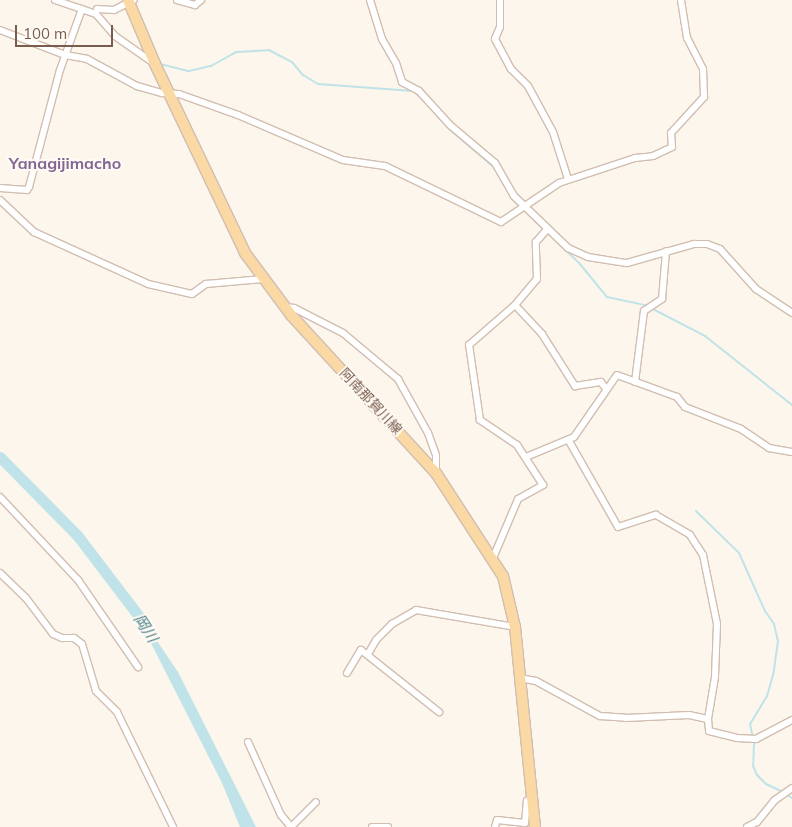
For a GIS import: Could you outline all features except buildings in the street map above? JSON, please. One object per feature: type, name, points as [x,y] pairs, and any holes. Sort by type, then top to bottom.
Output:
[{"type":"main road","name":"阿南那賀川線","points":[[130,1],[168,94],[237,239],[263,279],[285,307],[436,473],[493,558],[509,595],[515,627],[532,797],[537,827]]},
{"type":"street","points":[[54,0],[97,12],[114,10],[130,1]]},
{"type":"street","points":[[96,0],[97,12],[115,36],[155,64]]},
{"type":"street","points":[[178,0],[195,5],[201,0]]},
{"type":"street","points":[[370,0],[382,39],[402,82],[419,91],[450,124],[495,163],[522,207],[546,230],[577,253],[618,263],[694,244],[720,249],[756,289],[792,313]]},
{"type":"street","points":[[500,0],[500,27],[495,39],[511,69],[528,86],[553,132],[568,179]]},
{"type":"street","points":[[0,30],[65,55],[86,59],[137,86],[168,94],[179,94],[238,115],[343,160],[385,166],[498,222],[568,179],[668,150],[672,146],[671,133],[702,102],[703,69],[687,38],[681,0]]},
{"type":"street","points":[[0,188],[27,190],[29,187],[65,55],[82,9]]},
{"type":"street","points":[[0,200],[34,232],[148,284],[192,294],[206,284],[263,279]]},
{"type":"street","points":[[493,558],[518,499],[542,485],[526,457],[511,439],[480,420],[469,352],[471,342],[516,306],[537,279],[536,242],[546,230]]},
{"type":"street","points":[[635,382],[644,311],[662,299],[666,251]]},
{"type":"street","points":[[516,306],[542,334],[575,386],[594,381],[601,382],[606,389]]},
{"type":"street","points":[[285,307],[294,308],[343,333],[398,379],[428,433],[436,455],[436,473]]},
{"type":"street","points":[[526,457],[569,441],[617,375],[677,397],[685,407],[741,429],[769,448],[792,452]]},
{"type":"street","points":[[569,441],[618,527],[656,515],[690,536],[703,555],[717,624],[715,677],[708,719],[709,731],[751,740],[792,720]]},
{"type":"street","points":[[0,497],[78,580],[138,668]]},
{"type":"street","points":[[0,573],[26,598],[53,634],[62,638],[74,638],[82,644],[96,691],[117,712],[173,827]]},
{"type":"street","points":[[368,654],[376,640],[392,624],[416,610],[515,627]]},
{"type":"street","points":[[347,673],[362,650],[438,712]]},
{"type":"street","points":[[520,678],[536,681],[600,716],[626,718],[680,715],[708,719]]},
{"type":"street","points":[[248,742],[281,815],[291,827],[316,802]]},
{"type":"street","points":[[747,827],[757,822],[774,800],[792,788]]},
{"type":"street","points":[[495,827],[497,820],[525,823],[527,801],[532,797]]},
{"type":"street","points":[[372,827],[388,827]]},
{"type":"water","points":[[128,598],[178,672],[256,827],[240,827],[222,783]]},
{"type":"waterway","points":[[98,12],[111,27]]},
{"type":"waterway","points":[[160,64],[189,71],[211,66],[236,52],[269,50],[292,62],[303,75],[318,84],[413,91],[419,96]]},
{"type":"waterway","points":[[434,112],[444,123]]},
{"type":"waterway","points":[[449,129],[495,168]]},
{"type":"waterway","points":[[517,203],[544,230]]},
{"type":"waterway","points":[[548,233],[580,264],[607,297],[645,305],[705,336],[792,405]]},
{"type":"waterway","name":"岡川","points":[[0,457],[77,535],[141,619]]},
{"type":"waterway","points":[[696,511],[739,553],[765,611],[774,624],[778,641],[773,675],[767,696],[750,724],[754,743],[753,766],[757,775],[766,784],[783,792]]},
{"type":"waterway","points":[[787,795],[792,798]]},
{"type":"district","name":"Yanagijimacho","points":[[65,163]]}]
